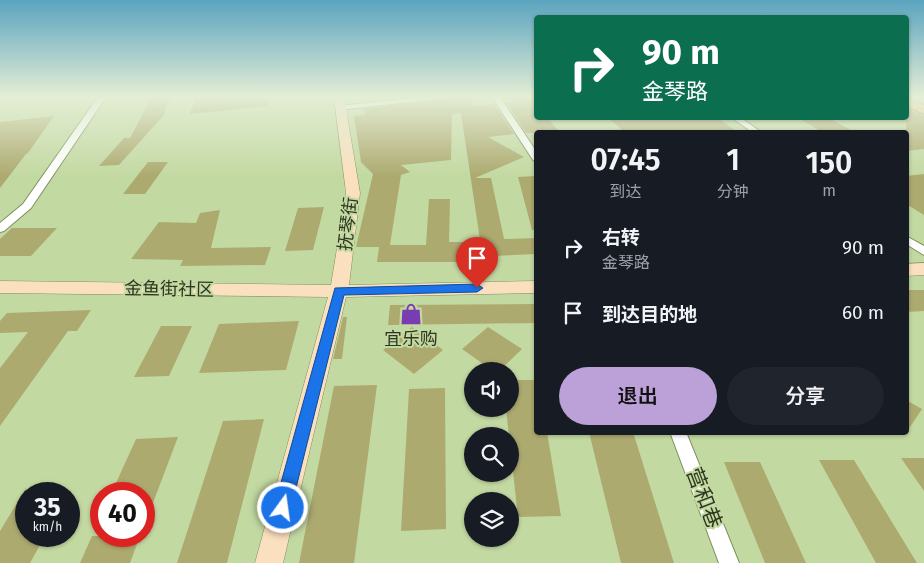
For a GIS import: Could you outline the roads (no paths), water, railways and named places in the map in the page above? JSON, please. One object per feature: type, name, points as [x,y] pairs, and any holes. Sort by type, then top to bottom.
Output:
[{"type":"street","points":[[0,229],[27,206],[84,123]]},
{"type":"street","name":"抚琴街","points":[[269,563],[339,291],[353,193],[343,123]]},
{"type":"street","points":[[513,123],[534,155]]},
{"type":"street","points":[[909,241],[924,251]]},
{"type":"street","points":[[909,270],[924,269]]},
{"type":"street","name":"金鱼街社区","points":[[0,287],[339,291],[534,287]]},
{"type":"street","name":"营和巷","points":[[679,435],[729,563]]},
{"type":"place","name":"宜乐购","points":[[411,314]]}]
